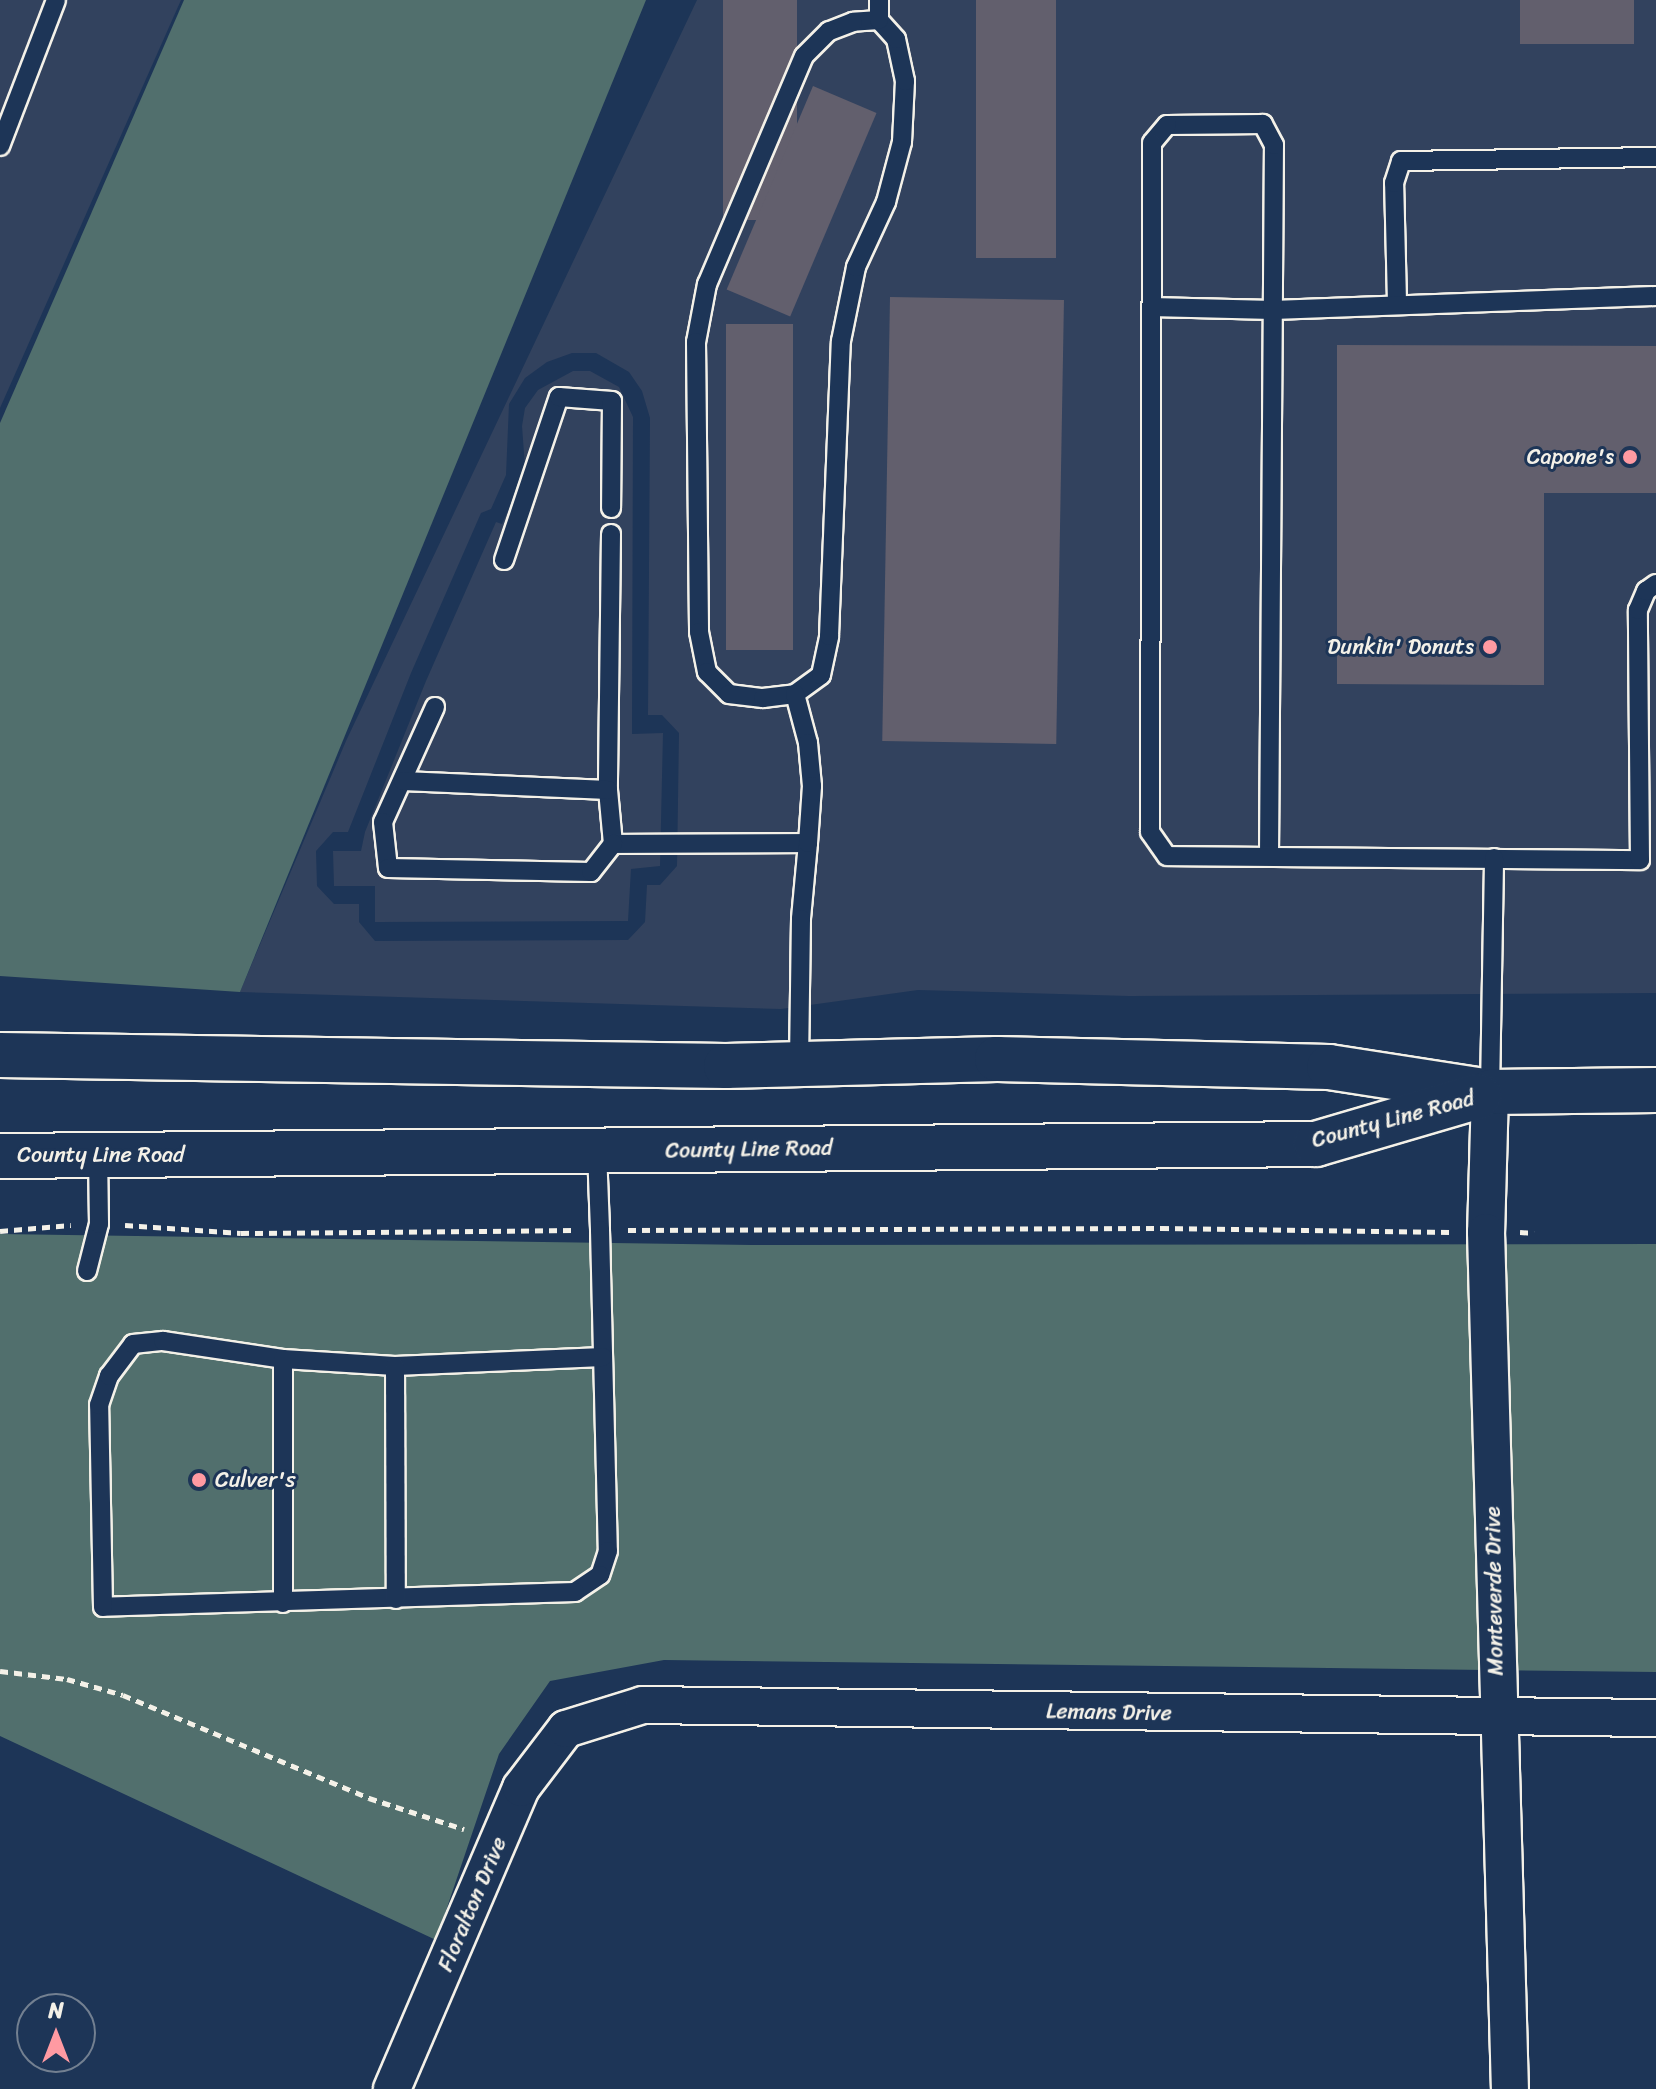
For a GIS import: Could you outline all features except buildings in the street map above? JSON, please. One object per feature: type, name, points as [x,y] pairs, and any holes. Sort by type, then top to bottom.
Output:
[{"type":"main road","name":"County Line Road","points":[[0,1055],[799,1064],[997,1059],[1329,1067],[1490,1092],[1656,1090]]},
{"type":"main road","name":"County Line Road","points":[[0,1156],[1316,1144],[1490,1092]]},
{"type":"street","name":"Monteverde Drive","points":[[1490,1092],[1486,1232],[1497,1718],[1510,2089]]},
{"type":"street","name":"Lemans Drive","points":[[566,1729],[643,1705],[1656,1718]]},
{"type":"street","name":"Floralton Drive","points":[[392,2089],[521,1788],[566,1729]]},
{"type":"lane","points":[[0,146],[56,0]]},
{"type":"lane","points":[[879,0],[879,20],[896,39],[905,81],[902,142],[886,202],[856,267],[841,341],[827,649],[821,675],[795,694],[763,698],[729,694],[707,672],[699,632],[696,342],[707,284],[804,56],[829,31],[853,22],[879,20]]},
{"type":"lane","points":[[1269,856],[1274,145],[1263,124],[1167,125],[1152,143],[1150,832],[1167,856],[1648,860],[1638,610],[1646,591],[1656,584]]},
{"type":"lane","points":[[1397,302],[1394,183],[1401,161],[1656,157]]},
{"type":"lane","points":[[1151,307],[1273,310],[1397,302],[1656,296]]},
{"type":"lane","points":[[504,560],[559,397],[612,401],[611,508]]},
{"type":"lane","points":[[435,707],[383,822],[388,868],[591,872],[613,844],[608,790],[611,534]]},
{"type":"lane","points":[[795,694],[808,743],[811,772],[801,919],[799,1064]]},
{"type":"lane","points":[[403,781],[608,790]]},
{"type":"lane","points":[[613,844],[808,843]]},
{"type":"lane","points":[[1490,1092],[1494,858]]},
{"type":"lane","points":[[597,1151],[600,1230],[608,1551],[600,1575],[575,1592],[103,1607],[99,1405],[109,1376],[133,1344],[163,1341],[283,1359],[395,1366],[603,1357]]},
{"type":"lane","points":[[87,1271],[99,1224],[98,1155]]},
{"type":"lane","points":[[283,1359],[283,1603]]},
{"type":"lane","points":[[395,1366],[396,1599]]},
{"type":"path","points":[[0,1231],[99,1224],[241,1233],[1161,1228],[1534,1233]]},
{"type":"path","points":[[0,1671],[67,1679],[123,1695],[369,1798],[499,1841]]},
{"type":"shaded area","points":[[0,0],[181,0],[0,408]]},
{"type":"shaded area","points":[[697,0],[1656,0],[1656,993],[1129,996],[918,990],[781,1009],[240,992],[346,741]],"holes":[[[572,353],[596,353],[629,372],[642,391],[650,418],[648,715],[662,715],[679,733],[677,866],[660,885],[647,885],[645,922],[628,940],[375,941],[359,922],[359,904],[334,904],[317,886],[316,851],[333,832],[348,832],[411,673],[481,513],[491,509],[506,475],[509,404],[525,378],[547,362]]]},
{"type":"shaded area","points":[[573,371],[590,371],[619,387],[633,417],[632,734],[663,733],[660,866],[631,869],[628,921],[375,922],[375,886],[334,886],[333,851],[361,851],[365,832],[426,681],[496,522],[502,524],[521,482],[525,467],[522,426],[525,408],[538,390]]},
{"type":"green space","points":[[184,0],[646,0],[240,992],[0,976],[0,423]]},
{"type":"green space","points":[[0,1234],[752,1245],[1656,1244],[1656,1672],[664,1660],[550,1681],[499,1754],[436,1940],[0,1736]]},
{"type":"place","name":"Capone's","points":[[1630,457]]},
{"type":"place","name":"Dunkin' Donuts","points":[[1490,647]]},
{"type":"place","name":"Culver's","points":[[199,1480]]}]
